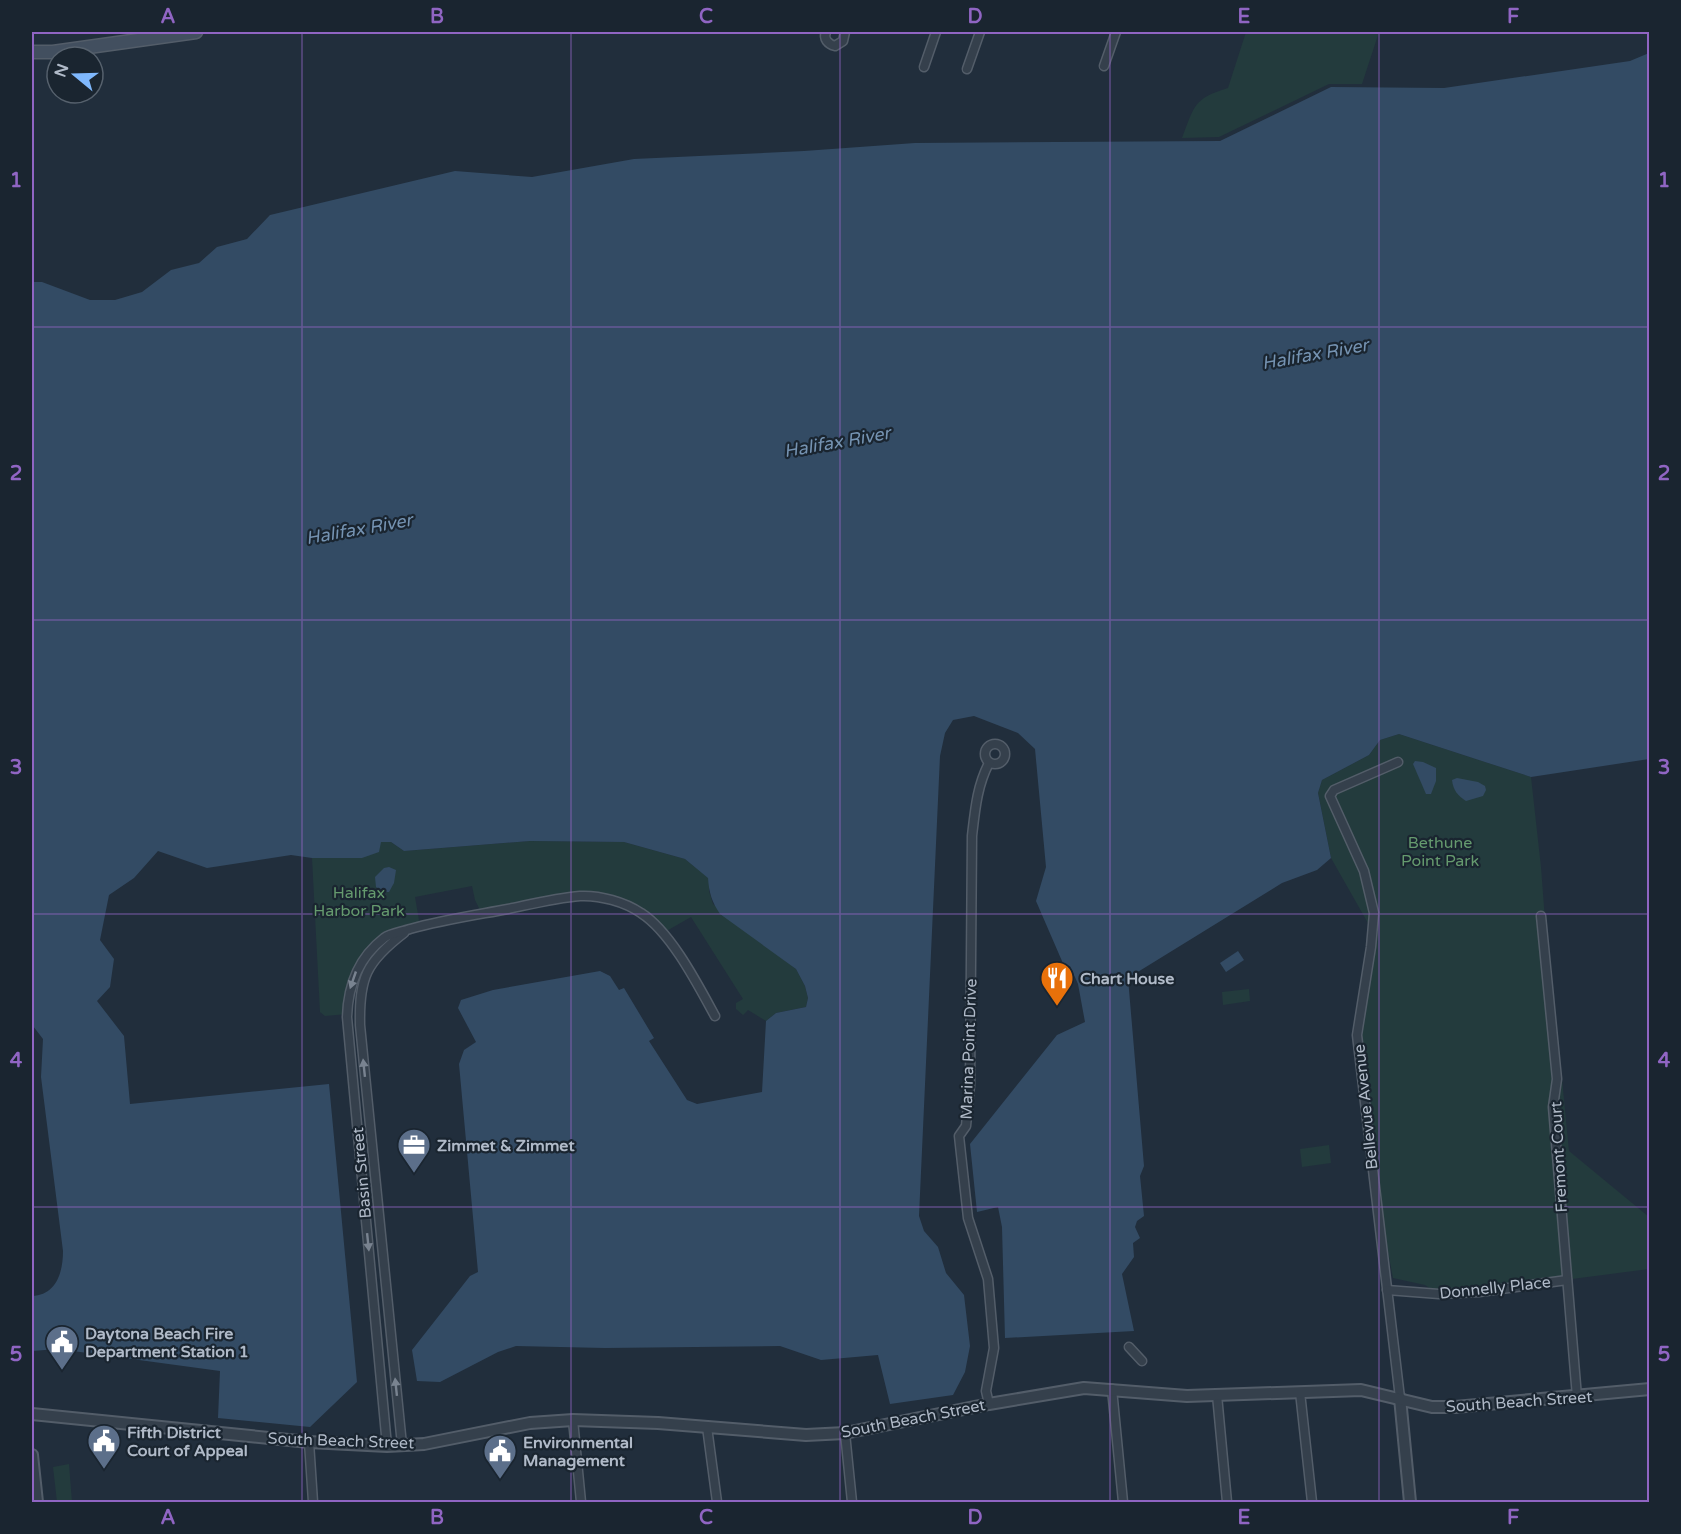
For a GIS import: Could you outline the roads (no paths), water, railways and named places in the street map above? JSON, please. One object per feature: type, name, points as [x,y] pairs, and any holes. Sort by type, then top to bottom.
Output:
[{"type":"main road","points":[[32,52],[53,52],[174,33],[195,32]]},
{"type":"street","points":[[825,32],[827,42],[835,45],[843,41],[844,32]]},
{"type":"street","points":[[924,67],[936,32]]},
{"type":"street","points":[[967,69],[980,32]]},
{"type":"street","points":[[1104,66],[1116,32]]},
{"type":"street","name":"Bellevue Avenue","points":[[1398,762],[1334,790],[1330,796],[1364,871],[1374,913],[1357,1035],[1400,1398],[1410,1503]]},
{"type":"street","name":"Marina Point Drive","points":[[989,763],[982,777],[972,836],[970,1085],[966,1126],[959,1136],[968,1218],[988,1279],[994,1348],[986,1391],[989,1404]]},
{"type":"street","name":"Basin Street","points":[[387,1446],[347,1017],[348,996],[357,968],[386,936],[428,924],[582,896],[602,898],[622,903],[641,912],[657,925],[696,981],[715,1016]]},
{"type":"street","name":"Fremont Court","points":[[1541,916],[1557,1079],[1553,1107],[1577,1397]]},
{"type":"street","name":"Basin Street","points":[[402,1445],[360,1016],[362,986],[367,972],[377,956],[409,930]]},
{"type":"street","points":[[347,1017],[360,1016]]},
{"type":"street","points":[[353,1089],[366,1087]]},
{"type":"street","points":[[360,1163],[373,1161]]},
{"type":"street","points":[[365,1210],[378,1209]]},
{"type":"street","name":"Donnelly Place","points":[[1387,1290],[1439,1294],[1479,1292],[1567,1280]]},
{"type":"street","points":[[375,1313],[388,1311]]},
{"type":"street","points":[[1129,1347],[1142,1361]]},
{"type":"street","name":"South Beach Street","points":[[32,1414],[309,1442],[387,1446],[424,1444],[530,1423],[573,1420],[706,1426],[806,1435],[845,1433],[989,1404],[1084,1388],[1187,1396],[1361,1390],[1432,1407],[1577,1397],[1650,1389]]},
{"type":"street","points":[[1112,1389],[1123,1503]]},
{"type":"street","points":[[1300,1392],[1312,1503]]},
{"type":"street","points":[[1217,1395],[1227,1503]]},
{"type":"street","points":[[573,1420],[581,1503]]},
{"type":"street","points":[[706,1426],[717,1503]]},
{"type":"street","points":[[845,1433],[852,1503]]},
{"type":"street","points":[[309,1442],[313,1503]]},
{"type":"street","points":[[32,1455],[37,1503]]},
{"type":"water","name":"Halifax River","points":[[1649,53],[1649,759],[1531,777],[1399,734],[1380,740],[1369,755],[1322,780],[1318,793],[1331,858],[1317,870],[1282,883],[1128,978],[1144,1166],[1140,1176],[1144,1216],[1137,1221],[1135,1227],[1140,1238],[1133,1243],[1134,1257],[1122,1274],[1134,1331],[1005,1338],[1002,1227],[998,1207],[977,1212],[970,1144],[1057,1035],[1085,1022],[1078,984],[1070,966],[1065,968],[1036,901],[1046,867],[1035,749],[1018,733],[974,716],[953,720],[945,733],[940,756],[919,1216],[924,1231],[938,1247],[946,1273],[964,1295],[970,1346],[965,1372],[953,1395],[890,1404],[878,1355],[821,1360],[780,1346],[605,1348],[516,1346],[498,1352],[440,1382],[417,1381],[412,1350],[470,1276],[478,1272],[459,1064],[464,1050],[476,1042],[458,1008],[461,1000],[493,990],[600,971],[610,976],[619,990],[624,988],[654,1038],[649,1041],[687,1100],[697,1104],[762,1092],[766,1021],[776,1013],[806,1007],[808,998],[805,986],[796,969],[720,914],[711,897],[708,878],[685,859],[624,842],[530,841],[404,851],[391,842],[381,842],[379,852],[362,858],[312,858],[291,855],[207,868],[158,851],[134,878],[109,895],[100,940],[114,959],[110,987],[97,1001],[124,1036],[130,1104],[329,1084],[357,1382],[310,1427],[218,1418],[220,1371],[58,1349],[32,1351],[32,1296],[47,1292],[57,1281],[62,1267],[63,1251],[41,1077],[43,1039],[33,1026],[32,1013],[32,282],[42,282],[90,300],[115,300],[142,292],[171,270],[199,263],[217,247],[247,239],[270,215],[455,171],[532,177],[634,159],[915,143],[1220,141],[1331,87],[1444,88],[1630,61]]},
{"type":"water","points":[[1415,761],[1436,768],[1436,781],[1431,794],[1426,794],[1413,764]]},
{"type":"water","points":[[1457,778],[1478,782],[1485,786],[1483,796],[1466,801],[1463,799],[1453,787],[1452,780]]},
{"type":"water","points":[[389,867],[396,870],[394,883],[389,892],[382,892],[376,887],[375,877],[384,868]]},
{"type":"water","points":[[1238,951],[1244,960],[1226,972],[1220,963]]},
{"type":"place","name":"Chart House","points":[[1057,1007]]},
{"type":"place","name":"Zimmet & Zimmet","points":[[414,1174]]},
{"type":"place","name":"Daytona Beach Fire Department Station 1","points":[[62,1371]]},
{"type":"place","name":"Fifth District Court of Appeal","points":[[104,1470]]},
{"type":"place","name":"Environmental Management","points":[[500,1480]]},
{"type":"park label","name":"Bethune Point Park","points":[[1440,851]]},
{"type":"park label","name":"Halifax Harbor Park","points":[[359,901]]}]
